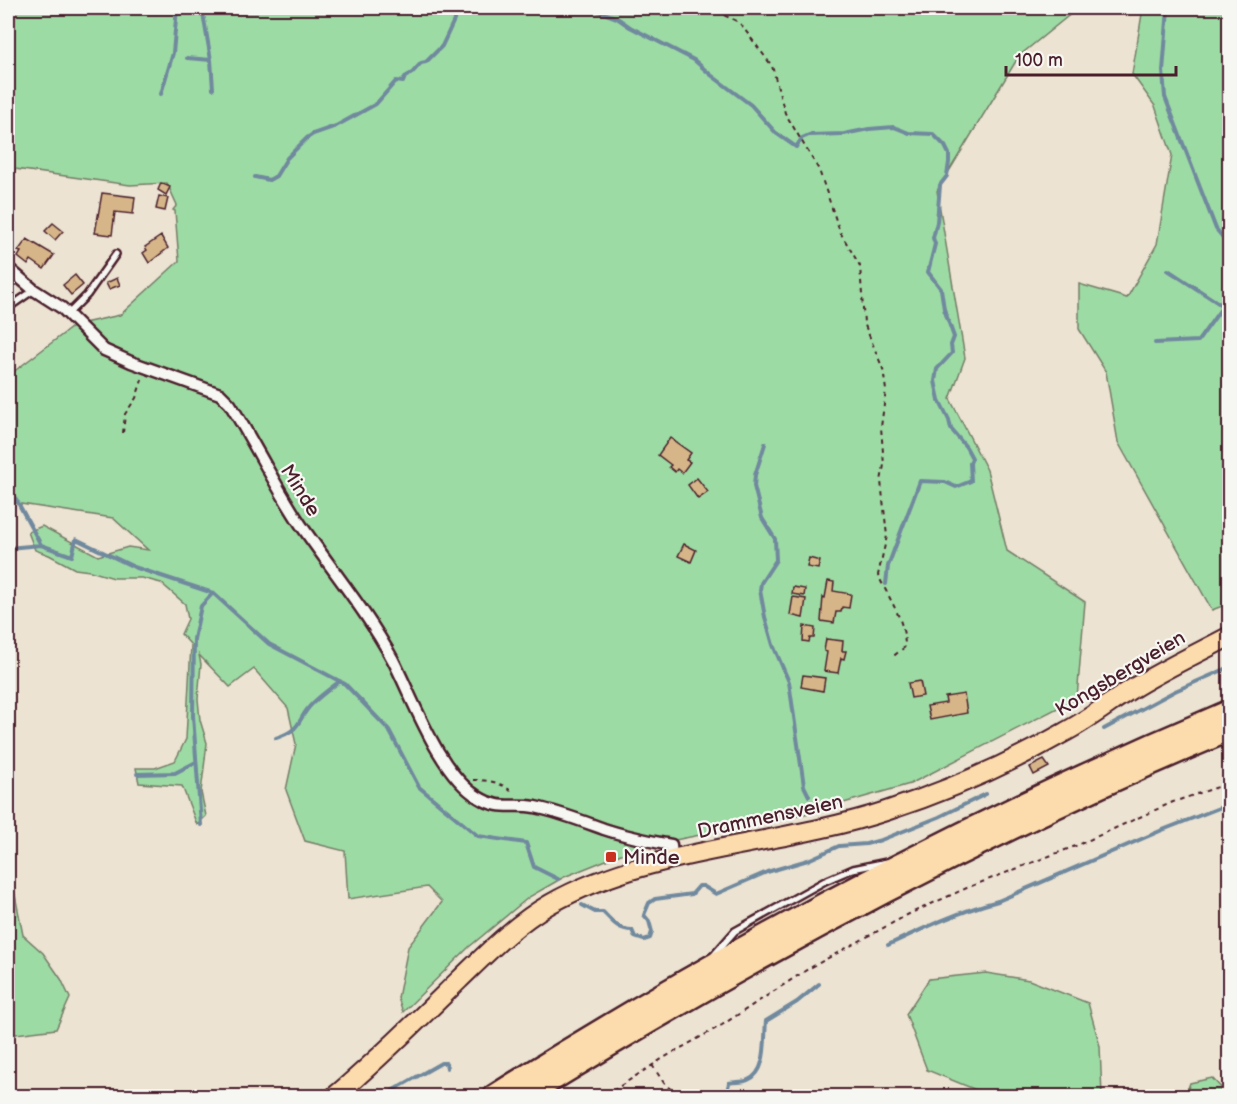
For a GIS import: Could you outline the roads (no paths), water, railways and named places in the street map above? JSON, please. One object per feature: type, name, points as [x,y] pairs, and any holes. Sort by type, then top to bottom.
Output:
[{"type":"highway","points":[[494,1096],[703,971],[909,860],[1082,776],[1230,711]]},
{"type":"highway","points":[[526,1096],[706,988],[861,904],[1027,821],[1230,730]]},
{"type":"main road","name":"Kongsbergveien","points":[[1033,750],[1075,727],[1151,678],[1230,636]]},
{"type":"main road","name":"Drammensveien","points":[[335,1096],[497,944],[531,916],[594,882],[671,852],[800,833],[886,811],[935,793],[1033,750]]},
{"type":"street","name":"Minde","points":[[8,268],[68,314],[104,350],[220,394],[230,404],[274,484],[329,566],[361,608],[393,661],[424,728],[447,765],[462,783],[477,796],[493,805],[533,806],[549,810],[671,852]]},
{"type":"lane","points":[[68,314],[87,295],[116,254]]},
{"type":"lane","points":[[8,308],[34,290]]},
{"type":"lane","points":[[703,971],[735,931],[825,881],[854,869],[879,863],[909,860]]},
{"type":"waterway","points":[[161,94],[173,53],[177,8]]},
{"type":"waterway","points":[[202,8],[211,60],[213,89]]},
{"type":"waterway","points":[[255,177],[269,180],[276,176],[287,158],[307,138],[336,126],[376,104],[396,81],[403,82],[405,77],[421,63],[426,62],[442,46],[456,16],[468,9],[477,8]]},
{"type":"waterway","points":[[590,8],[617,18],[694,60],[751,105],[776,133],[796,147],[802,138],[809,135],[844,134],[894,127],[909,133],[933,134],[945,146],[949,154],[949,162],[947,176],[940,185],[937,222],[933,238],[935,244],[928,272],[941,289],[944,309],[954,337],[951,345],[952,353],[937,369],[935,381],[939,400],[951,429],[972,458],[971,481],[956,487],[945,482],[920,481],[888,566],[886,584]]},
{"type":"waterway","points":[[1168,8],[1163,71],[1165,97],[1216,229],[1230,246]]},
{"type":"waterway","points":[[187,58],[211,60]]},
{"type":"waterway","points":[[1168,270],[1223,306],[1230,306]]},
{"type":"waterway","points":[[1155,343],[1198,341],[1223,306]]},
{"type":"waterway","points":[[765,444],[755,475],[754,486],[762,518],[775,539],[776,560],[761,583],[760,590],[773,645],[789,682],[804,786],[809,796]]},
{"type":"waterway","points":[[8,493],[16,499],[41,545],[72,556],[76,539],[134,567],[213,593],[269,644],[345,684],[389,730],[419,787],[478,836],[526,843],[534,867],[558,879]]},
{"type":"waterway","points":[[8,548],[41,545]]},
{"type":"waterway","points":[[201,825],[193,716],[194,639],[201,606],[213,593]]},
{"type":"waterway","points":[[1104,729],[1175,691],[1230,667]]},
{"type":"waterway","points":[[276,738],[296,727],[313,703],[340,681]]},
{"type":"waterway","points":[[137,774],[175,773],[196,762]]},
{"type":"waterway","points":[[582,905],[595,912],[603,912],[616,924],[632,930],[635,937],[644,940],[650,938],[652,932],[649,921],[644,915],[649,903],[655,899],[692,894],[699,886],[716,894],[767,872],[808,860],[839,846],[866,844],[881,840],[939,817],[986,794]]},
{"type":"waterway","points":[[888,945],[956,915],[998,901],[1160,831],[1224,806],[1230,807]]},
{"type":"waterway","points":[[726,1096],[729,1083],[748,1080],[759,1070],[764,1054],[766,1021],[797,1002],[819,984]]},
{"type":"waterway","points":[[383,1096],[441,1063],[446,1063],[447,1068]]},
{"type":"place","name":"Minde","points":[[611,857]]}]
